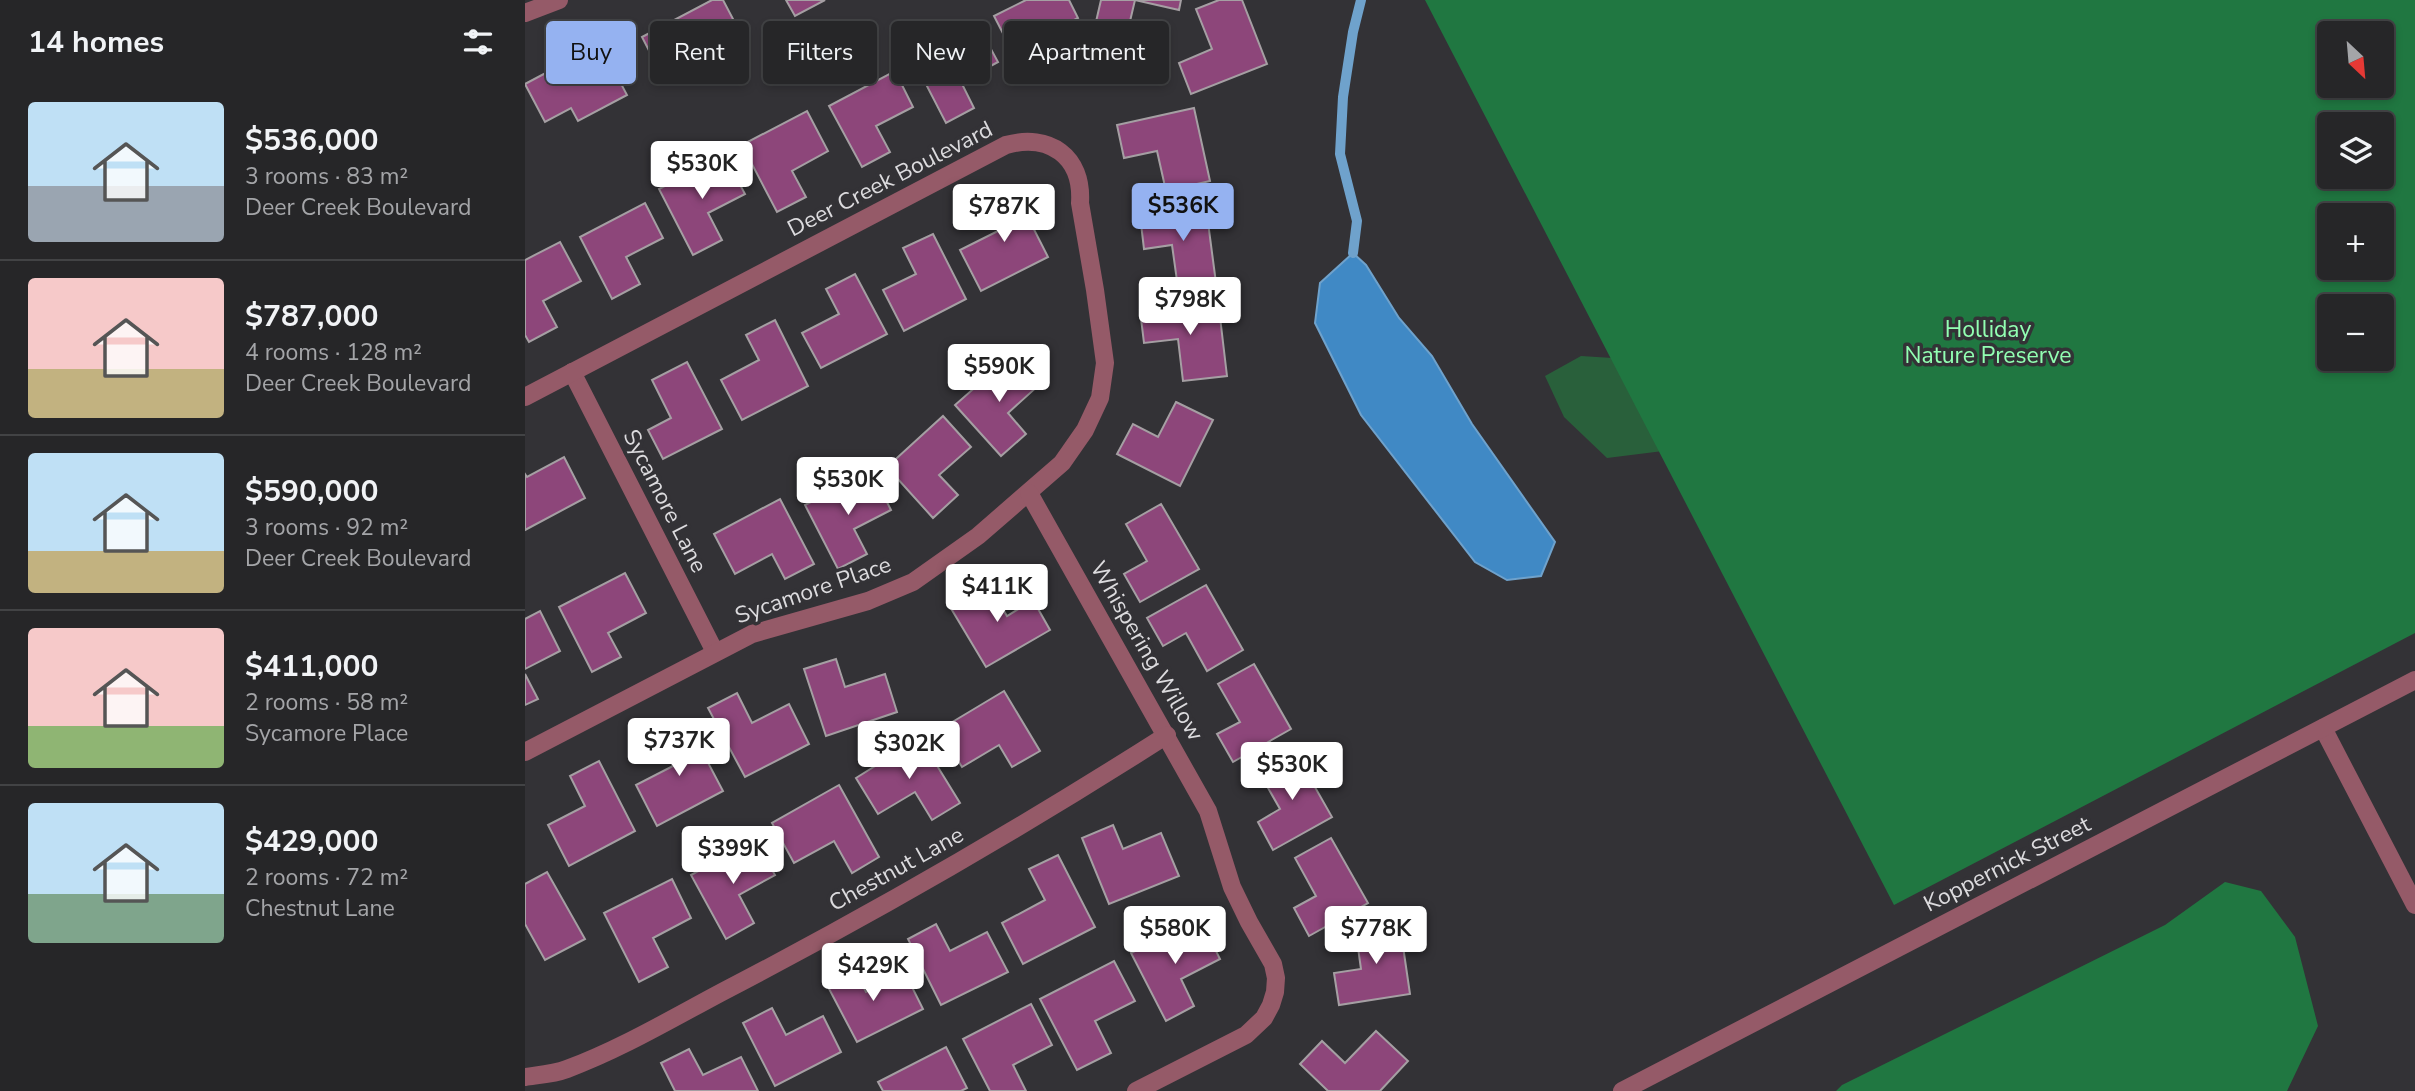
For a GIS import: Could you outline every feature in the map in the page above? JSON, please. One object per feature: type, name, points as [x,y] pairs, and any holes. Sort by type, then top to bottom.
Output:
[{"type":"street","points":[[525,13],[559,0]]},
{"type":"street","name":"Deer Creek Boulevard","points":[[525,397],[1006,145],[1023,140],[1040,142],[1063,154],[1078,177],[1105,363],[1100,398],[1085,430],[1062,463],[1029,493]]},
{"type":"street","name":"Sycamore Lane","points":[[572,372],[715,652]]},
{"type":"street","name":"Sycamore Place","points":[[525,752],[753,634],[869,601],[913,582],[978,536],[1029,493]]},
{"type":"street","name":"Whispering Willow","points":[[1029,493],[1208,811],[1232,887],[1273,964],[1276,978],[1275,992],[1264,1018],[1246,1035],[1136,1091]]},
{"type":"street","name":"Koppernick Street","points":[[1622,1091],[2415,680]]},
{"type":"street","points":[[2323,728],[2415,905]]},
{"type":"street","name":"Chestnut Lane","points":[[525,1077],[565,1070],[621,1045],[768,968],[956,865],[1167,735]]},
{"type":"green space","name":"Holliday Nature Preserve","points":[[1425,0],[2415,0],[2415,633],[1894,905]]},
{"type":"green space","points":[[1581,356],[1644,360],[1703,446],[1607,458],[1564,417],[1545,376]]},
{"type":"green space","points":[[2225,882],[2261,891],[2295,937],[2318,1026],[2287,1091],[1836,1091],[1842,1085],[2165,925]]},
{"type":"water","points":[[1353,253],[1366,265],[1399,318],[1432,356],[1472,424],[1555,542],[1541,576],[1507,580],[1475,562],[1361,415],[1315,323],[1320,283]]},
{"type":"building","points":[[712,0],[723,0],[734,21],[672,21]]},
{"type":"building","points":[[786,0],[825,0],[795,16]]},
{"type":"building","points":[[1026,0],[1069,0],[1078,18],[1072,21],[1004,21],[1004,35],[994,16]]},
{"type":"building","points":[[1101,0],[1135,0],[1130,21],[1096,21]]},
{"type":"building","points":[[1135,0],[1181,0],[1179,10]]},
{"type":"building","points":[[1219,0],[1242,0],[1267,64],[1191,94],[1179,63],[1212,49],[1196,9]]},
{"type":"building","points":[[650,33],[650,53],[642,37]]},
{"type":"building","points":[[990,47],[998,62],[990,66]]},
{"type":"building","points":[[546,73],[546,84],[621,84],[627,95],[578,121],[571,108],[545,122],[525,84]]},
{"type":"building","points":[[891,73],[891,84],[902,84],[913,107],[876,126],[890,152],[862,167],[829,106],[870,84],[877,84],[877,81]]},
{"type":"building","points":[[926,84],[962,84],[974,108],[946,123]]},
{"type":"building","points":[[1194,108],[1210,181],[1166,191],[1157,151],[1124,158],[1117,125]]},
{"type":"building","points":[[807,111],[828,151],[792,171],[806,197],[777,212],[742,145]]},
{"type":"building","points":[[724,155],[745,194],[708,213],[722,240],[693,255],[659,189]]},
{"type":"building","points":[[1014,190],[1048,257],[981,291],[960,250],[998,231],[985,205]]},
{"type":"building","points":[[645,203],[663,238],[626,257],[640,284],[612,299],[580,237]]},
{"type":"building","points":[[1206,207],[1216,283],[1178,288],[1172,245],[1144,249],[1140,215]]},
{"type":"building","points":[[933,234],[966,299],[904,331],[883,290],[916,274],[903,248]]},
{"type":"building","points":[[560,242],[581,281],[543,301],[557,327],[529,342],[525,335],[525,260]]},
{"type":"building","points":[[855,274],[887,334],[821,368],[802,333],[839,314],[826,289]]},
{"type":"building","points":[[1218,300],[1227,376],[1183,381],[1178,339],[1144,343],[1140,310]]},
{"type":"building","points":[[775,320],[808,386],[742,420],[721,380],[759,360],[746,335]]},
{"type":"building","points":[[1012,355],[1039,385],[1008,413],[1026,434],[1001,456],[955,405]]},
{"type":"building","points":[[687,362],[722,429],[663,459],[648,430],[671,418],[652,380]]},
{"type":"building","points":[[1176,402],[1213,420],[1180,486],[1117,454],[1133,424],[1158,437]]},
{"type":"building","points":[[943,416],[971,447],[939,475],[958,495],[933,518],[887,467]]},
{"type":"building","points":[[564,457],[585,498],[525,530],[525,474],[527,477]]},
{"type":"building","points":[[871,471],[891,510],[854,529],[867,554],[838,569],[805,505]]},
{"type":"building","points":[[780,499],[814,564],[785,579],[772,554],[735,574],[714,534]]},
{"type":"building","points":[[1161,504],[1199,569],[1140,602],[1124,574],[1147,561],[1126,524]]},
{"type":"building","points":[[625,573],[646,613],[608,633],[621,657],[592,672],[559,607]]},
{"type":"building","points":[[987,583],[1007,616],[1033,600],[1050,630],[986,667],[949,605]]},
{"type":"building","points":[[1206,585],[1243,650],[1207,671],[1186,633],[1163,646],[1147,618]]},
{"type":"building","points":[[540,611],[560,651],[525,669],[525,619]]},
{"type":"building","points":[[836,659],[845,687],[885,674],[897,712],[826,736],[804,669]]},
{"type":"building","points":[[1254,664],[1291,729],[1233,762],[1217,734],[1240,722],[1218,684]]},
{"type":"building","points":[[525,674],[538,699],[525,705]]},
{"type":"building","points":[[1004,691],[1040,751],[1012,767],[999,745],[962,767],[939,730]]},
{"type":"building","points":[[737,693],[752,723],[789,704],[809,744],[745,777],[708,708]]},
{"type":"building","points":[[686,721],[723,791],[657,826],[636,785],[673,766],[658,736]]},
{"type":"building","points":[[920,738],[960,803],[932,820],[915,792],[878,814],[856,778]]},
{"type":"building","points":[[1295,752],[1332,817],[1273,850],[1258,822],[1280,809],[1259,772]]},
{"type":"building","points":[[599,761],[635,831],[569,866],[548,825],[585,806],[570,776]]},
{"type":"building","points":[[839,785],[879,857],[852,873],[834,841],[794,863],[772,823]]},
{"type":"building","points":[[1113,825],[1123,849],[1161,833],[1179,876],[1109,904],[1082,838]]},
{"type":"building","points":[[1331,838],[1368,903],[1309,936],[1294,908],[1316,896],[1295,858]]},
{"type":"building","points":[[755,840],[775,875],[739,895],[754,923],[726,939],[691,875]]},
{"type":"building","points":[[1058,855],[1095,927],[1023,964],[1002,923],[1045,900],[1029,869]]},
{"type":"building","points":[[547,872],[585,939],[545,960],[525,924],[525,884]]},
{"type":"building","points":[[672,879],[691,918],[653,938],[668,967],[639,982],[604,913]]},
{"type":"building","points":[[1200,919],[1220,959],[1181,979],[1194,1006],[1166,1021],[1131,953]]},
{"type":"building","points":[[1399,919],[1410,994],[1339,1005],[1334,973],[1361,969],[1355,926]]},
{"type":"building","points":[[936,924],[950,951],[987,932],[1008,972],[941,1005],[908,939]]},
{"type":"building","points":[[1114,961],[1135,1001],[1095,1021],[1111,1053],[1077,1070],[1040,999]]},
{"type":"building","points":[[854,969],[866,992],[905,973],[923,1009],[857,1042],[826,983]]},
{"type":"building","points":[[1031,1004],[1052,1045],[1013,1065],[1026,1091],[990,1091],[963,1039]]},
{"type":"building","points":[[772,1008],[786,1035],[823,1016],[841,1052],[775,1086],[743,1023]]},
{"type":"building","points":[[1376,1031],[1408,1061],[1380,1091],[1328,1091],[1300,1064],[1322,1041],[1345,1063]]},
{"type":"building","points":[[946,1047],[967,1088],[961,1091],[883,1091],[878,1082]]},
{"type":"building","points":[[689,1049],[703,1075],[741,1057],[758,1091],[675,1091],[661,1063]]},
{"type":"waterway","points":[[1353,253],[1357,221],[1340,154],[1343,97],[1361,0]]}]
